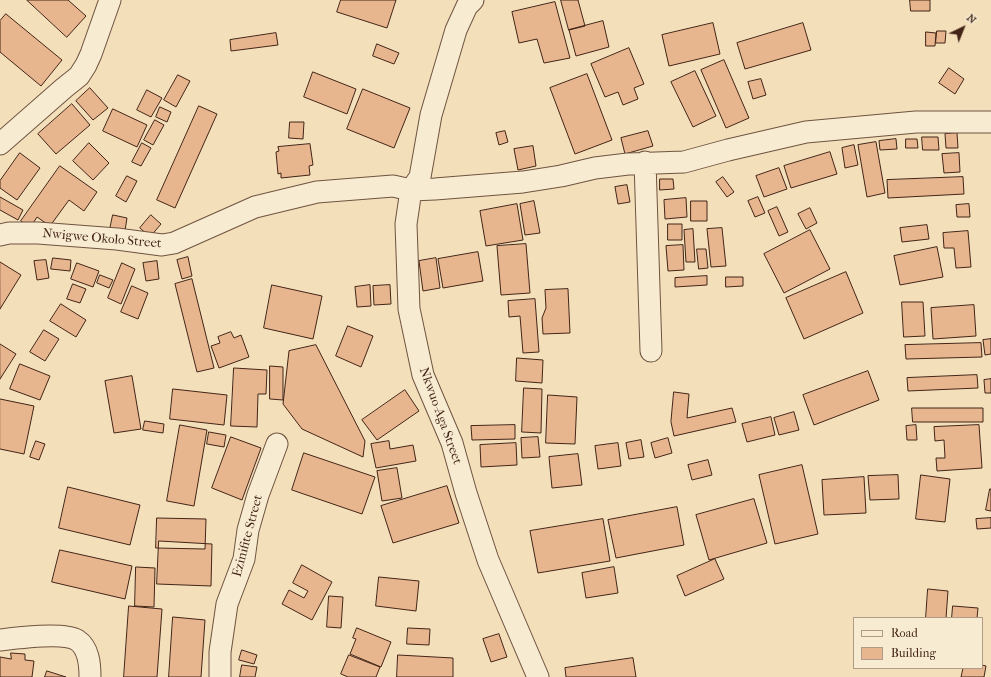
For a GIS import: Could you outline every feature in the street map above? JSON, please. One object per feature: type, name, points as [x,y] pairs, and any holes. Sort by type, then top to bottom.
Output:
[{"type":"street","points":[[0,144],[55,95],[79,76],[91,54],[110,0]]},
{"type":"street","points":[[411,190],[420,177],[422,170],[431,115],[456,30],[467,6],[473,0]]},
{"type":"street","name":"Nwigwe Okolo Street","points":[[0,235],[9,233],[54,234],[117,238],[162,245],[174,243],[255,207],[317,192],[392,186],[411,190],[523,182],[561,176],[595,168],[646,162],[684,162],[806,132],[916,122],[991,122]]},
{"type":"street","points":[[646,162],[651,351]]},
{"type":"street","name":"Nkwuo-Aga Street","points":[[411,190],[406,224],[409,309],[423,375],[452,443],[466,493],[488,560],[538,677]]},
{"type":"street","name":"Ezinifite Street","points":[[220,677],[220,652],[227,604],[244,559],[248,530],[258,495],[277,444]]},
{"type":"street","points":[[0,640],[47,636],[64,637],[77,640],[84,648],[89,658],[90,677]]},
{"type":"building","points":[[27,0],[68,0],[86,16],[67,37]]},
{"type":"building","points":[[341,0],[396,0],[387,28],[337,12]]},
{"type":"building","points":[[561,0],[578,0],[585,26],[569,30]]},
{"type":"building","points":[[910,0],[930,0],[930,11],[911,11]]},
{"type":"building","points":[[555,2],[570,58],[544,63],[537,39],[519,43],[512,12]]},
{"type":"building","points":[[6,14],[62,60],[41,86],[0,52],[0,21]]},
{"type":"building","points":[[603,21],[609,47],[576,56],[569,30]]},
{"type":"building","points":[[713,23],[720,54],[669,66],[662,35]]},
{"type":"building","points":[[803,23],[811,50],[745,69],[737,43]]},
{"type":"building","points":[[937,31],[946,31],[945,43],[936,43]]},
{"type":"building","points":[[926,32],[936,33],[935,46],[926,46]]},
{"type":"building","points":[[276,33],[278,45],[231,51],[230,40]]},
{"type":"building","points":[[377,44],[399,53],[394,64],[373,56]]},
{"type":"building","points":[[629,48],[644,84],[634,88],[638,99],[623,105],[618,92],[605,97],[591,64]]},
{"type":"building","points":[[724,60],[749,118],[726,128],[701,70]]},
{"type":"building","points":[[949,68],[964,79],[955,94],[939,83]]},
{"type":"building","points":[[695,71],[716,116],[693,127],[671,82]]},
{"type":"building","points":[[313,72],[356,89],[347,114],[304,97]]},
{"type":"building","points":[[587,74],[612,140],[575,154],[550,88]]},
{"type":"building","points":[[178,75],[190,81],[176,107],[164,100]]},
{"type":"building","points":[[761,79],[766,95],[753,99],[748,82]]},
{"type":"building","points":[[90,88],[108,108],[93,120],[76,101]]},
{"type":"building","points":[[363,89],[410,108],[394,148],[347,129]]},
{"type":"building","points":[[147,90],[162,98],[151,117],[137,110]]},
{"type":"building","points":[[72,104],[90,125],[56,154],[38,134]]},
{"type":"building","points":[[199,106],[217,114],[175,208],[157,200]]},
{"type":"building","points":[[160,107],[171,112],[167,122],[156,117]]},
{"type":"building","points":[[113,109],[147,125],[137,147],[103,131]]},
{"type":"building","points":[[155,120],[164,125],[153,145],[144,140]]},
{"type":"building","points":[[290,122],[304,122],[303,139],[289,138]]},
{"type":"building","points":[[505,131],[508,142],[499,145],[496,133]]},
{"type":"building","points":[[648,131],[653,146],[625,154],[621,138]]},
{"type":"building","points":[[957,133],[958,148],[946,148],[945,134]]},
{"type":"building","points":[[922,137],[938,137],[939,150],[923,150]]},
{"type":"building","points":[[896,139],[897,149],[880,150],[879,141]]},
{"type":"building","points":[[906,139],[917,139],[918,148],[906,148]]},
{"type":"building","points":[[876,142],[885,193],[867,197],[858,145]]},
{"type":"building","points":[[89,143],[109,163],[93,180],[73,161]]},
{"type":"building","points":[[142,143],[151,148],[141,166],[132,162]]},
{"type":"building","points":[[310,144],[313,165],[309,166],[310,175],[281,178],[281,173],[278,174],[276,152],[279,151],[278,147]]},
{"type":"building","points":[[854,145],[858,165],[845,168],[842,148]]},
{"type":"building","points":[[533,146],[536,166],[518,170],[514,149]]},
{"type":"building","points":[[830,152],[837,174],[791,188],[784,166]]},
{"type":"building","points":[[20,153],[40,168],[17,200],[0,188],[0,181]]},
{"type":"building","points":[[959,153],[960,172],[944,173],[942,154]]},
{"type":"building","points":[[60,166],[97,192],[84,211],[69,200],[50,226],[37,217],[30,228],[21,221]]},
{"type":"building","points":[[779,168],[787,189],[764,197],[756,176]]},
{"type":"building","points":[[127,176],[137,181],[126,202],[116,196]]},
{"type":"building","points":[[723,177],[734,192],[727,197],[716,182]]},
{"type":"building","points":[[963,177],[964,194],[888,198],[887,180]]},
{"type":"building","points":[[660,179],[673,179],[674,189],[660,190]]},
{"type":"building","points":[[627,185],[630,202],[618,204],[615,187]]},
{"type":"building","points":[[0,197],[23,210],[18,220],[0,210]]},
{"type":"building","points":[[758,197],[765,213],[755,217],[748,201]]},
{"type":"building","points":[[686,198],[687,217],[665,219],[664,200]]},
{"type":"building","points":[[534,201],[540,233],[525,235],[520,204]]},
{"type":"building","points":[[691,201],[707,201],[707,221],[691,221]]},
{"type":"building","points":[[517,204],[523,240],[486,246],[480,211]]},
{"type":"building","points":[[969,204],[970,217],[957,217],[956,205]]},
{"type":"building","points":[[777,207],[788,232],[779,236],[768,211]]},
{"type":"building","points":[[810,208],[817,223],[806,229],[798,214]]},
{"type":"building","points":[[113,215],[127,218],[124,237],[109,234]]},
{"type":"building","points":[[151,215],[161,224],[150,237],[140,228]]},
{"type":"building","points":[[668,224],[682,224],[682,240],[668,240]]},
{"type":"building","points":[[927,225],[929,239],[902,242],[900,228]]},
{"type":"building","points":[[722,228],[726,266],[711,267],[707,229]]},
{"type":"building","points":[[693,229],[695,262],[686,262],[684,230]]},
{"type":"building","points":[[810,230],[830,269],[784,293],[764,254]]},
{"type":"building","points":[[968,231],[971,267],[956,268],[954,248],[944,248],[943,233]]},
{"type":"building","points":[[526,244],[530,293],[501,295],[497,246]]},
{"type":"building","points":[[683,245],[684,270],[668,271],[666,246]]},
{"type":"building","points":[[937,247],[943,277],[900,285],[894,256]]},
{"type":"building","points":[[697,249],[706,249],[708,268],[699,269]]},
{"type":"building","points":[[478,252],[483,281],[443,288],[438,259]]},
{"type":"building","points":[[188,257],[192,276],[182,279],[177,260]]},
{"type":"building","points":[[53,258],[71,260],[70,271],[51,269]]},
{"type":"building","points":[[436,258],[440,288],[423,291],[419,261]]},
{"type":"building","points":[[46,260],[49,278],[37,280],[34,261]]},
{"type":"building","points":[[157,261],[159,279],[146,281],[143,263]]},
{"type":"building","points":[[0,262],[21,275],[0,309]]},
{"type":"building","points":[[77,263],[99,271],[93,287],[71,279]]},
{"type":"building","points":[[122,263],[135,269],[121,304],[108,298]]},
{"type":"building","points":[[846,272],[863,313],[804,339],[786,298]]},
{"type":"building","points":[[100,275],[113,280],[109,288],[97,283]]},
{"type":"building","points":[[707,276],[707,285],[675,287],[675,278]]},
{"type":"building","points":[[726,277],[743,277],[743,286],[726,287]]},
{"type":"building","points":[[192,279],[214,368],[197,372],[175,284]]},
{"type":"building","points":[[73,284],[86,289],[80,303],[67,299]]},
{"type":"building","points":[[272,285],[322,296],[313,339],[264,328]]},
{"type":"building","points":[[370,285],[371,306],[357,307],[355,287]]},
{"type":"building","points":[[390,285],[391,304],[374,305],[373,286]]},
{"type":"building","points":[[132,286],[148,293],[138,319],[121,312]]},
{"type":"building","points":[[568,289],[570,333],[543,334],[542,318],[546,308],[545,290]]},
{"type":"building","points":[[535,299],[539,352],[523,353],[520,316],[509,317],[508,301]]},
{"type":"building","points":[[902,302],[923,302],[925,336],[904,337]]},
{"type":"building","points":[[61,304],[86,320],[76,337],[50,321]]},
{"type":"building","points":[[974,305],[976,336],[933,339],[931,308]]},
{"type":"building","points":[[348,326],[373,336],[361,367],[336,356]]},
{"type":"building","points":[[44,330],[59,339],[45,361],[30,352]]},
{"type":"building","points":[[231,332],[234,338],[241,335],[249,357],[219,368],[211,346],[220,343],[218,337]]},
{"type":"building","points":[[991,339],[991,354],[985,355],[983,340]]},
{"type":"building","points":[[981,343],[982,357],[906,359],[905,345]]},
{"type":"building","points":[[0,344],[16,354],[0,379]]},
{"type":"building","points":[[316,345],[365,441],[363,457],[302,429],[283,404],[289,351]]},
{"type":"building","points":[[517,358],[543,360],[542,383],[516,381]]},
{"type":"building","points":[[20,364],[50,376],[40,400],[10,389]]},
{"type":"building","points":[[270,366],[283,367],[283,400],[270,399]]},
{"type":"building","points":[[234,368],[267,370],[266,394],[258,394],[257,427],[231,426]]},
{"type":"building","points":[[868,371],[879,400],[814,425],[803,395]]},
{"type":"building","points":[[977,375],[978,388],[908,391],[907,378]]},
{"type":"building","points":[[132,376],[141,429],[114,433],[105,381]]},
{"type":"building","points":[[991,379],[991,393],[985,393],[984,380]]},
{"type":"building","points":[[524,388],[542,389],[541,433],[522,432]]},
{"type":"building","points":[[173,389],[227,395],[224,425],[170,419]]},
{"type":"building","points":[[405,390],[419,411],[377,440],[362,420]]},
{"type":"building","points":[[674,392],[689,394],[687,418],[732,408],[736,422],[674,436],[671,422]]},
{"type":"building","points":[[548,395],[577,397],[575,444],[546,443]]},
{"type":"building","points":[[0,399],[34,406],[24,454],[0,449]]},
{"type":"building","points":[[912,408],[983,408],[983,422],[913,422]]},
{"type":"building","points":[[794,412],[799,430],[779,435],[774,418]]},
{"type":"building","points":[[771,417],[775,435],[747,442],[742,424]]},
{"type":"building","points":[[145,421],[164,424],[163,433],[143,430]]},
{"type":"building","points":[[180,425],[207,430],[194,506],[167,501]]},
{"type":"building","points":[[515,425],[515,439],[472,440],[471,426]]},
{"type":"building","points":[[916,425],[917,440],[907,440],[906,426]]},
{"type":"building","points":[[979,425],[982,468],[937,471],[936,458],[945,458],[944,440],[935,441],[934,427]]},
{"type":"building","points":[[209,432],[226,435],[224,447],[207,444]]},
{"type":"building","points":[[231,437],[261,448],[242,500],[212,488]]},
{"type":"building","points":[[538,437],[540,457],[522,458],[521,438]]},
{"type":"building","points":[[668,438],[672,453],[655,458],[651,443]]},
{"type":"building","points":[[641,440],[644,457],[629,459],[626,443]]},
{"type":"building","points":[[36,441],[45,444],[39,460],[30,457]]},
{"type":"building","points":[[389,441],[390,449],[413,445],[416,461],[376,468],[371,444]]},
{"type":"building","points":[[516,443],[517,465],[481,467],[480,445]]},
{"type":"building","points":[[618,443],[621,466],[598,469],[595,446]]},
{"type":"building","points":[[304,453],[375,477],[362,514],[292,490]]},
{"type":"building","points":[[578,454],[582,485],[552,488],[549,457]]},
{"type":"building","points":[[708,460],[712,475],[692,480],[688,465]]},
{"type":"building","points":[[802,465],[818,534],[775,544],[759,475]]},
{"type":"building","points":[[397,468],[402,498],[382,501],[377,471]]},
{"type":"building","points":[[898,475],[899,499],[870,500],[868,476]]},
{"type":"building","points":[[921,475],[950,479],[945,522],[916,519]]},
{"type":"building","points":[[864,477],[866,513],[824,515],[822,480]]},
{"type":"building","points":[[447,486],[459,523],[393,543],[381,506]]},
{"type":"building","points":[[68,487],[140,505],[130,545],[59,528]]},
{"type":"building","points":[[991,489],[991,511],[986,510]]},
{"type":"building","points":[[754,499],[767,543],[709,560],[696,515]]},
{"type":"building","points":[[677,507],[684,545],[616,558],[608,520]]},
{"type":"building","points":[[157,518],[206,519],[205,549],[156,548]]},
{"type":"building","points":[[991,518],[991,528],[977,529],[976,519]]},
{"type":"building","points":[[603,519],[610,561],[538,573],[530,531]]},
{"type":"building","points":[[159,541],[212,544],[211,586],[157,584]]},
{"type":"building","points":[[60,550],[132,566],[125,599],[52,582]]},
{"type":"building","points":[[715,559],[724,579],[685,596],[677,576]]},
{"type":"building","points":[[302,565],[332,582],[312,620],[282,604],[289,590],[304,598],[308,591],[293,583]]},
{"type":"building","points":[[136,567],[155,568],[154,607],[135,606]]},
{"type":"building","points":[[614,567],[618,593],[586,598],[582,573]]},
{"type":"building","points":[[379,577],[419,581],[416,611],[376,606]]},
{"type":"building","points":[[928,589],[948,591],[946,617],[926,617]]},
{"type":"building","points":[[329,596],[343,597],[341,628],[327,627]]},
{"type":"building","points":[[129,606],[162,609],[157,677],[124,677]]},
{"type":"building","points":[[953,606],[978,608],[977,617],[952,617]]},
{"type":"building","points":[[173,617],[205,620],[201,677],[169,677]]},
{"type":"building","points":[[357,628],[391,642],[381,667],[350,654],[356,639],[353,638]]},
{"type":"building","points":[[408,628],[430,629],[429,645],[407,644]]},
{"type":"building","points":[[499,634],[507,657],[491,662],[483,639]]},
{"type":"building","points":[[242,650],[257,655],[254,664],[239,660]]},
{"type":"building","points":[[11,653],[25,654],[25,660],[34,661],[32,677],[0,677],[0,657],[11,659]]},
{"type":"building","points":[[349,655],[380,667],[376,677],[348,677],[341,674]]},
{"type":"building","points":[[398,655],[453,658],[453,677],[397,677]]},
{"type":"building","points":[[633,658],[636,677],[566,677],[565,668]]},
{"type":"building","points":[[242,665],[257,667],[255,677],[240,677]]},
{"type":"building","points":[[983,665],[986,666],[984,677],[961,677],[963,669],[983,669]]},
{"type":"building","points":[[47,671],[66,677],[45,677]]}]
